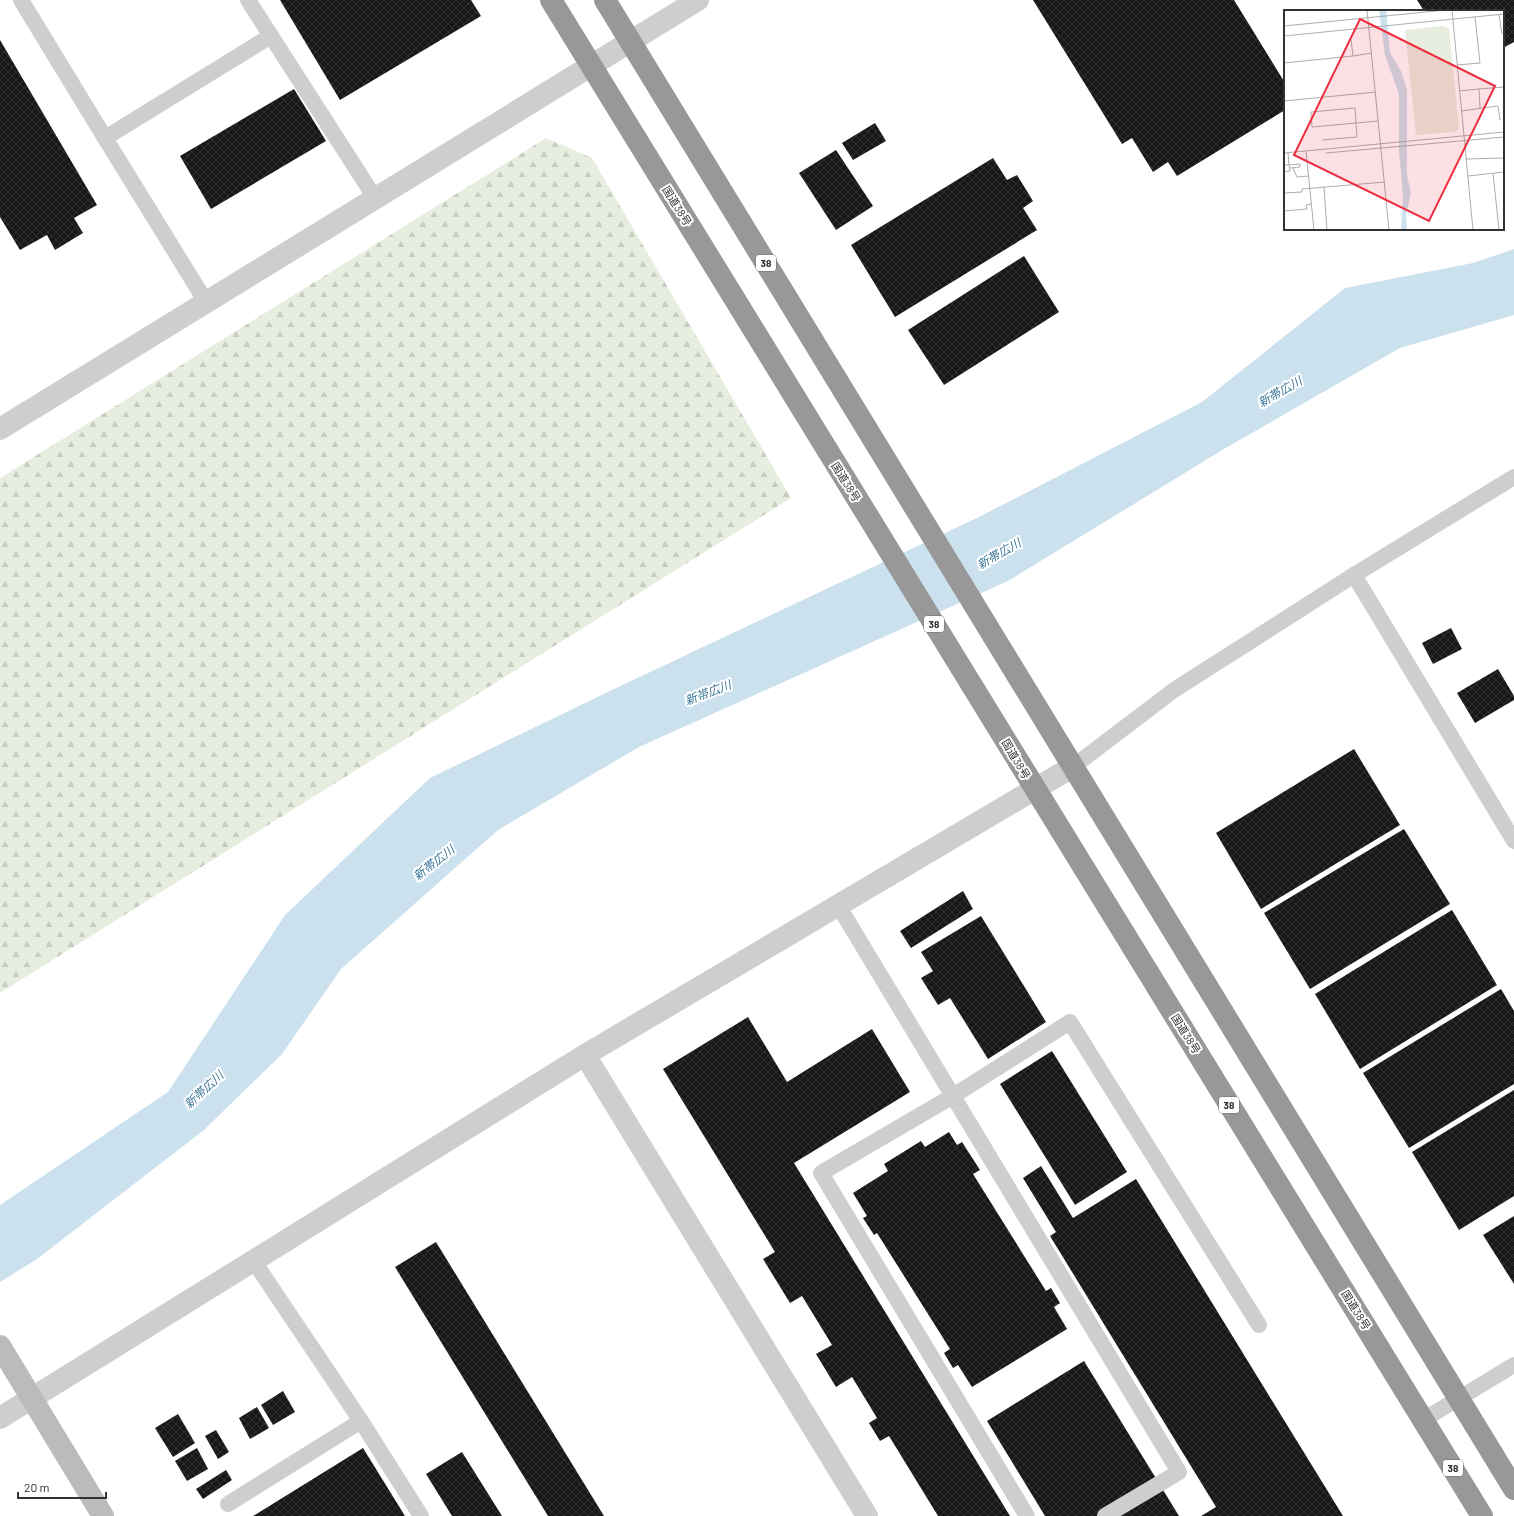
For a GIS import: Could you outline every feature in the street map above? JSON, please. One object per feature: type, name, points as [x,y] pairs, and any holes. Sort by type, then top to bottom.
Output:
[{"type":"highway","name":"国道38号","points":[[551,0],[1482,1516]]},
{"type":"highway","name":"38","points":[[605,0],[900,486],[1074,766],[1458,1400],[1514,1488]]},
{"type":"street","points":[[0,429],[698,0]]},
{"type":"street","points":[[0,1418],[585,1055],[1074,766]]},
{"type":"street","points":[[585,1055],[867,1516]]},
{"type":"street","points":[[3,1350],[103,1516]]},
{"type":"lane","points":[[21,0],[206,302]]},
{"type":"lane","points":[[248,0],[375,198]]},
{"type":"lane","points":[[105,138],[271,36]]},
{"type":"lane","points":[[1074,766],[1174,690],[1354,575],[1514,477]]},
{"type":"lane","points":[[1354,575],[1514,841]]},
{"type":"lane","points":[[838,905],[1178,1472],[1105,1516]]},
{"type":"lane","points":[[1027,1516],[821,1173],[953,1096],[1070,1022],[1259,1326]]},
{"type":"lane","points":[[253,1260],[361,1420],[421,1516]]},
{"type":"lane","points":[[1423,1420],[1514,1365]]},
{"type":"lane","points":[[228,1504],[361,1420]]},
{"type":"green space","points":[[546,138],[592,158],[791,498],[0,993],[0,478]]},
{"type":"water","name":"新帯広川","points":[[1514,249],[1514,315],[1400,348],[1224,449],[1008,581],[639,747],[498,830],[341,969],[282,1054],[204,1130],[37,1259],[0,1282],[0,1205],[168,1092],[285,915],[430,778],[612,690],[979,517],[1202,402],[1345,288],[1473,263]]},
{"type":"building","points":[[280,0],[471,0],[481,16],[340,100]]},
{"type":"building","points":[[1033,0],[1234,0],[1284,81],[1284,111],[1177,176],[1168,162],[1153,172],[1132,138],[1122,144]]},
{"type":"building","points":[[1417,0],[1514,0],[1514,42],[1504,47],[1504,10],[1423,10]]},
{"type":"building","points":[[0,40],[97,205],[74,218],[83,233],[55,250],[47,235],[20,250],[0,217]]},
{"type":"building","points":[[294,89],[326,141],[211,209],[180,156]]},
{"type":"building","points":[[875,123],[886,141],[853,160],[842,143]]},
{"type":"building","points":[[836,150],[873,206],[836,230],[799,173]]},
{"type":"building","points":[[993,158],[1007,180],[1017,175],[1033,201],[1023,208],[1037,230],[895,317],[851,245]]},
{"type":"building","points":[[1024,256],[1059,312],[944,385],[908,330]]},
{"type":"building","points":[[1451,628],[1462,649],[1433,664],[1422,643]]},
{"type":"building","points":[[1498,669],[1514,696],[1514,700],[1475,723],[1457,693]]},
{"type":"building","points":[[1354,749],[1400,825],[1261,909],[1216,833]]},
{"type":"building","points":[[1404,829],[1450,904],[1310,989],[1264,913]]},
{"type":"building","points":[[963,891],[973,909],[911,948],[900,931]]},
{"type":"building","points":[[1452,910],[1497,985],[1360,1069],[1315,994]]},
{"type":"building","points":[[981,916],[1046,1022],[988,1059],[950,998],[938,1005],[921,978],[933,971],[921,952]]},
{"type":"building","points":[[1501,989],[1514,1011],[1514,1084],[1409,1148],[1363,1073]]},
{"type":"building","points":[[748,1017],[787,1082],[872,1029],[910,1092],[794,1163],[1010,1516],[938,1516],[889,1436],[880,1441],[869,1423],[877,1418],[852,1377],[836,1387],[816,1354],[832,1345],[802,1296],[790,1303],[763,1259],[775,1252],[663,1069]]},
{"type":"building","points":[[1052,1051],[1127,1172],[1075,1205],[1000,1084]]},
{"type":"building","points":[[1514,1090],[1514,1196],[1459,1230],[1412,1152]]},
{"type":"building","points":[[949,1132],[957,1145],[962,1142],[980,1170],[973,1174],[1046,1291],[1051,1288],[1060,1303],[1054,1307],[1067,1329],[972,1387],[958,1365],[953,1368],[944,1353],[950,1349],[877,1233],[874,1235],[863,1218],[867,1216],[853,1193],[888,1171],[884,1164],[921,1141],[925,1147]]},
{"type":"building","points":[[1041,1166],[1073,1218],[1136,1179],[1343,1516],[1201,1516],[1216,1507],[1050,1236],[1056,1232],[1023,1178]]},
{"type":"building","points":[[1514,1216],[1514,1284],[1483,1235]]},
{"type":"building","points":[[436,1242],[604,1516],[548,1516],[395,1267]]},
{"type":"building","points":[[1084,1361],[1179,1516],[1045,1516],[987,1421]]},
{"type":"building","points":[[283,1391],[295,1412],[273,1425],[261,1405]]},
{"type":"building","points":[[257,1407],[269,1428],[250,1439],[239,1418]]},
{"type":"building","points":[[178,1414],[195,1443],[173,1457],[155,1428]]},
{"type":"building","points":[[216,1430],[229,1452],[218,1459],[205,1436]]},
{"type":"building","points":[[197,1448],[208,1469],[187,1481],[175,1461]]},
{"type":"building","points":[[363,1448],[405,1516],[253,1516]]},
{"type":"building","points":[[462,1452],[502,1516],[452,1516],[426,1474]]},
{"type":"building","points":[[226,1470],[232,1480],[203,1499],[196,1489]]}]
